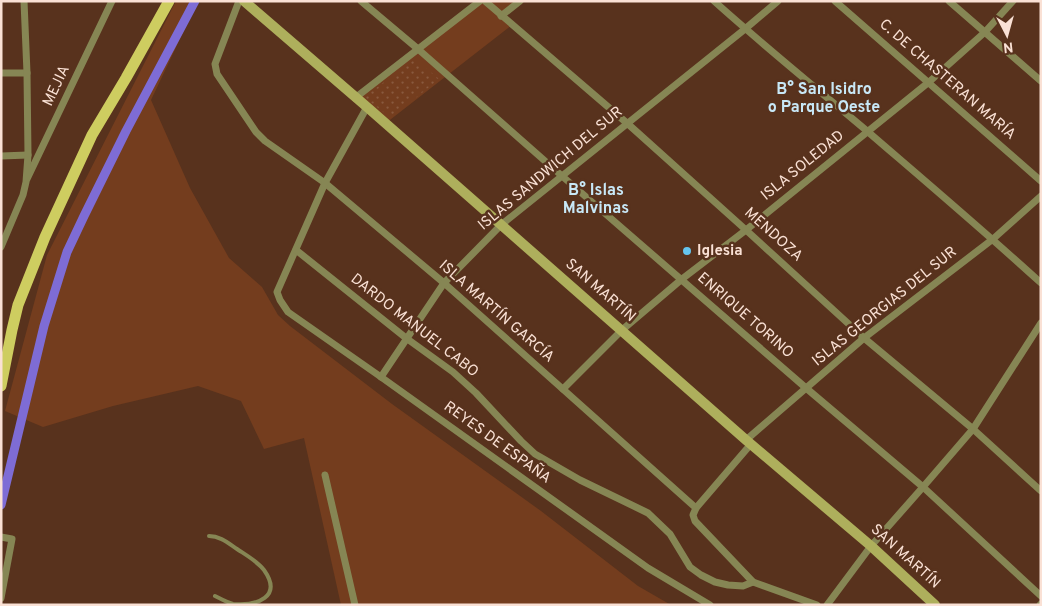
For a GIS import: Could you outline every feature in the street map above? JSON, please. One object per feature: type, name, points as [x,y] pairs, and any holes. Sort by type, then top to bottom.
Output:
[{"type":"main road","points":[[1,354],[15,294],[60,191],[103,107],[162,1]]},
{"type":"main road","points":[[1,386],[18,305],[45,237],[92,135],[169,1]]},
{"type":"main road","name":"SAN MARTÍN","points":[[244,1],[748,442],[871,546],[935,605]]},
{"type":"street","points":[[2,246],[23,195],[26,182],[28,155],[24,1]]},
{"type":"street","name":"MEJIA","points":[[26,182],[112,1]]},
{"type":"street","name":"ISLA MARTÍN GARCÍA","points":[[239,1],[215,64],[217,74],[256,132],[265,141],[325,183],[444,283],[696,508]]},
{"type":"street","name":"ENRIQUE TORINO","points":[[361,1],[923,488],[1041,596]]},
{"type":"street","points":[[355,98],[480,1]]},
{"type":"street","name":"MENDOZA","points":[[485,1],[628,124],[864,338],[973,429],[1041,491]]},
{"type":"street","points":[[501,16],[520,1]]},
{"type":"street","points":[[714,1],[993,239],[1041,283]]},
{"type":"street","name":"ISLAS SANDWICH DEL SUR","points":[[382,376],[444,283],[501,225],[778,1]]},
{"type":"street","name":"C. DE CHASTERAN MARÍA","points":[[835,1],[1041,181]]},
{"type":"street","points":[[949,1],[1041,81]]},
{"type":"street","name":"ISLA SOLEDAD","points":[[563,389],[622,330],[682,279],[746,230],[929,82],[984,32],[1013,1]]},
{"type":"street","points":[[1,73],[27,73]]},
{"type":"street","points":[[296,250],[325,183],[367,108]]},
{"type":"street","points":[[1,156],[28,155]]},
{"type":"street","name":"ISLAS GEORGIAS DEL SUR","points":[[696,508],[748,442],[806,388],[864,338],[993,239],[1041,196]]},
{"type":"street","name":"REYES DE ESPAÑA","points":[[296,250],[277,292],[288,312],[382,376],[648,568],[710,605]]},
{"type":"street","name":"DARDO MANUEL CABO","points":[[296,250],[406,338],[453,372],[476,392],[535,454],[580,480],[648,513],[670,534],[690,567],[700,575],[715,582],[728,585],[743,586],[753,582]]},
{"type":"street","points":[[827,605],[871,546],[973,429],[1040,327]]},
{"type":"street","points":[[325,475],[355,605]]},
{"type":"street","points":[[696,508],[693,515],[695,522],[753,582],[817,605]]},
{"type":"street","points":[[1,538],[12,539],[1,598]]},
{"type":"lane","points":[[209,536],[223,539],[257,563],[267,575],[271,589],[267,598],[249,604],[233,604],[215,596]]},
{"type":"shaded area","points":[[176,1],[198,1],[151,100],[190,188],[229,258],[262,287],[278,315],[290,326],[392,404],[541,511],[638,586],[671,605],[341,605],[304,438],[264,449],[241,401],[198,386],[113,406],[43,427],[5,411],[47,255]]},
{"type":"shaded area","points":[[481,1],[519,1],[501,16],[512,25],[386,123],[356,98]]},
{"type":"shaded area","points":[[415,59],[439,79],[391,118],[364,97]]},
{"type":"waterway","points":[[1,505],[44,326],[67,252],[126,131],[195,1]]},
{"type":"place","name":"Iglesia","points":[[687,251]]},
{"type":"district","name":"B° San Isidro o Parque Oeste","points":[[824,99]]},
{"type":"district","name":"B° Islas Malvinas","points":[[596,200]]}]
